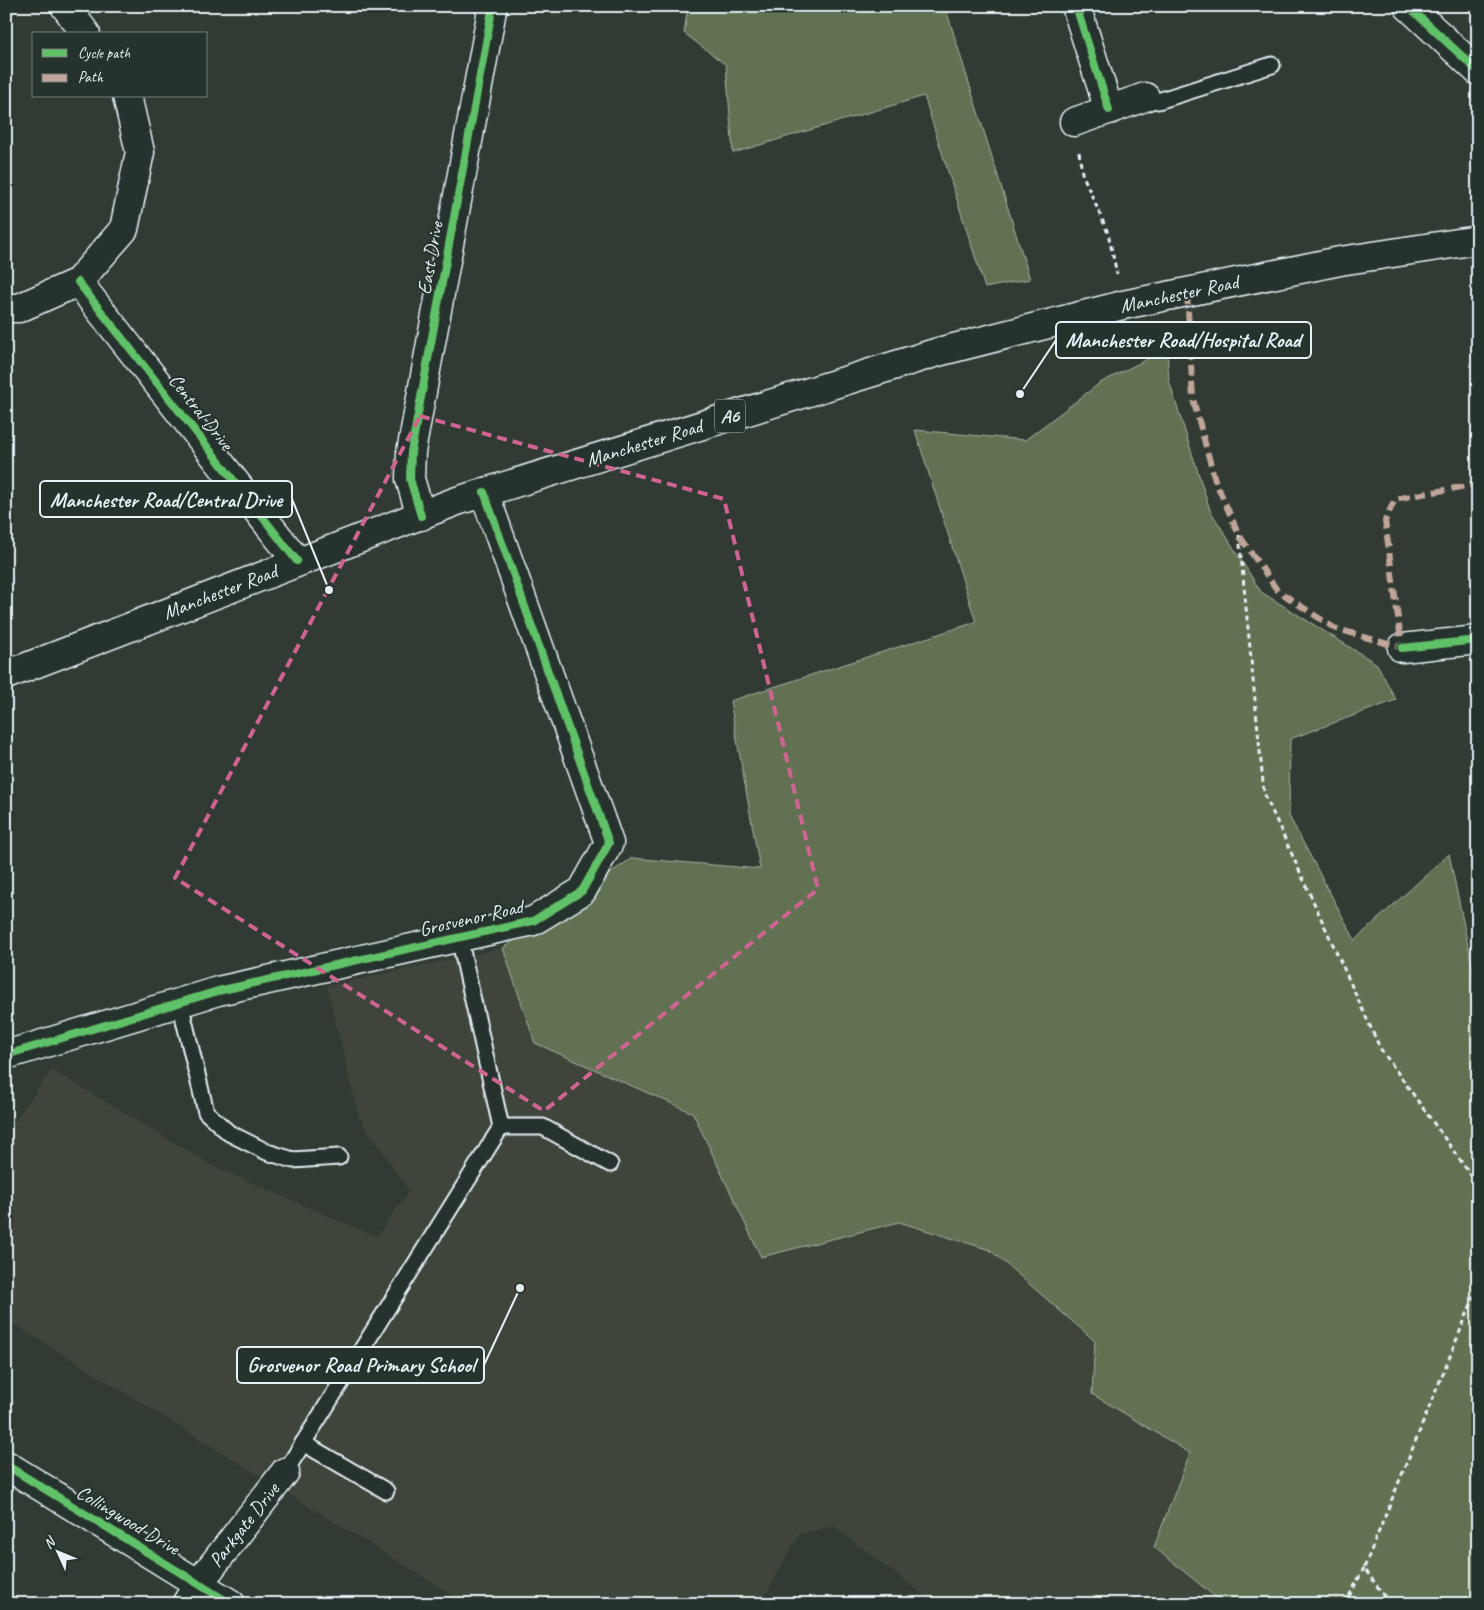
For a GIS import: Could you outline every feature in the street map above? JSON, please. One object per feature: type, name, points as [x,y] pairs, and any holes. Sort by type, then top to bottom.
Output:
[{"type":"street","points":[[65,6],[84,32]]},
{"type":"street","name":"East Drive","points":[[421,516],[410,479],[411,452],[492,10],[488,6]]},
{"type":"street","points":[[1076,6],[1109,110]]},
{"type":"street","points":[[1408,6],[1478,71]]},
{"type":"street","points":[[1074,122],[1145,97]]},
{"type":"street","points":[[6,308],[19,308],[78,282],[124,229],[140,152],[127,98]]},
{"type":"street","name":"Manchester Road","points":[[6,675],[297,561],[484,492],[938,352],[1124,305],[1340,261],[1478,240]]},
{"type":"street","name":"Central Drive","points":[[78,282],[297,561]]},
{"type":"street","name":"Grosvenor Road","points":[[6,1055],[218,991],[533,921],[582,891],[609,843],[484,492]]},
{"type":"street","points":[[1402,648],[1478,640]]},
{"type":"street","name":"Collingwood Drive","points":[[6,1465],[193,1593],[232,1604]]},
{"type":"street","name":"Parkgate Drive","points":[[193,1593],[285,1472]]},
{"type":"lane","points":[[1145,97],[1158,100],[1272,65]]},
{"type":"lane","points":[[285,1472],[501,1127],[460,937]]},
{"type":"lane","points":[[180,1002],[206,1112],[229,1133],[267,1152],[293,1160],[339,1157]]},
{"type":"lane","points":[[501,1127],[543,1126],[610,1164]]},
{"type":"lane","points":[[303,1443],[386,1491]]},
{"type":"path","points":[[1074,122],[1082,173],[1108,233],[1124,305]]},
{"type":"path","points":[[1240,535],[1264,793],[1380,1048],[1478,1184]]},
{"type":"path","points":[[1345,1604],[1364,1568],[1478,1287]]},
{"type":"path","points":[[1364,1568],[1390,1604]]},
{"type":"highlighted area","points":[[420,416],[724,499],[818,889],[544,1111],[175,878]]},
{"type":"shaded area","points":[[503,948],[535,1043],[693,1113],[761,1256],[899,1222],[990,1250],[1095,1341],[1092,1394],[1190,1453],[1154,1547],[1224,1604],[935,1604],[834,1526],[799,1534],[761,1604],[467,1604],[6,1319],[6,1133],[52,1070],[215,1167],[377,1237],[409,1191],[359,1117],[327,986]]},
{"type":"green space","points":[[688,6],[945,6],[1030,279],[985,288],[924,96],[733,153],[726,65],[684,33]]},
{"type":"green space","points":[[1167,349],[1169,381],[1210,510],[1261,592],[1377,664],[1396,700],[1290,739],[1289,816],[1355,940],[1449,854],[1478,993],[1478,1604],[1224,1604],[1154,1547],[1190,1453],[1092,1394],[1095,1341],[990,1250],[899,1222],[761,1257],[693,1113],[535,1043],[503,948],[632,858],[760,869],[730,701],[976,622],[915,430],[1025,440],[1100,383]]},
{"type":"marked path","points":[[1187,293],[1193,399],[1215,480],[1239,535],[1277,590],[1334,628],[1402,648],[1385,521],[1395,499],[1478,484]]},
{"type":"cycle path","points":[[421,516],[410,479],[411,452],[492,10],[489,6]]},
{"type":"cycle path","points":[[1076,6],[1109,110]]},
{"type":"cycle path","points":[[1408,6],[1478,71]]},
{"type":"cycle path","points":[[78,282],[297,561]]},
{"type":"cycle path","points":[[6,1055],[218,991],[533,921],[582,891],[609,843],[484,492]]},
{"type":"cycle path","points":[[1402,648],[1478,640]]},
{"type":"cycle path","points":[[6,1465],[231,1604]]},
{"type":"place","name":"Manchester Road/Hospital Road","points":[[1020,394]]},
{"type":"place","name":"Manchester Road/Central Drive","points":[[329,590]]},
{"type":"place","name":"Grosvenor Road Primary School","points":[[520,1288]]}]
